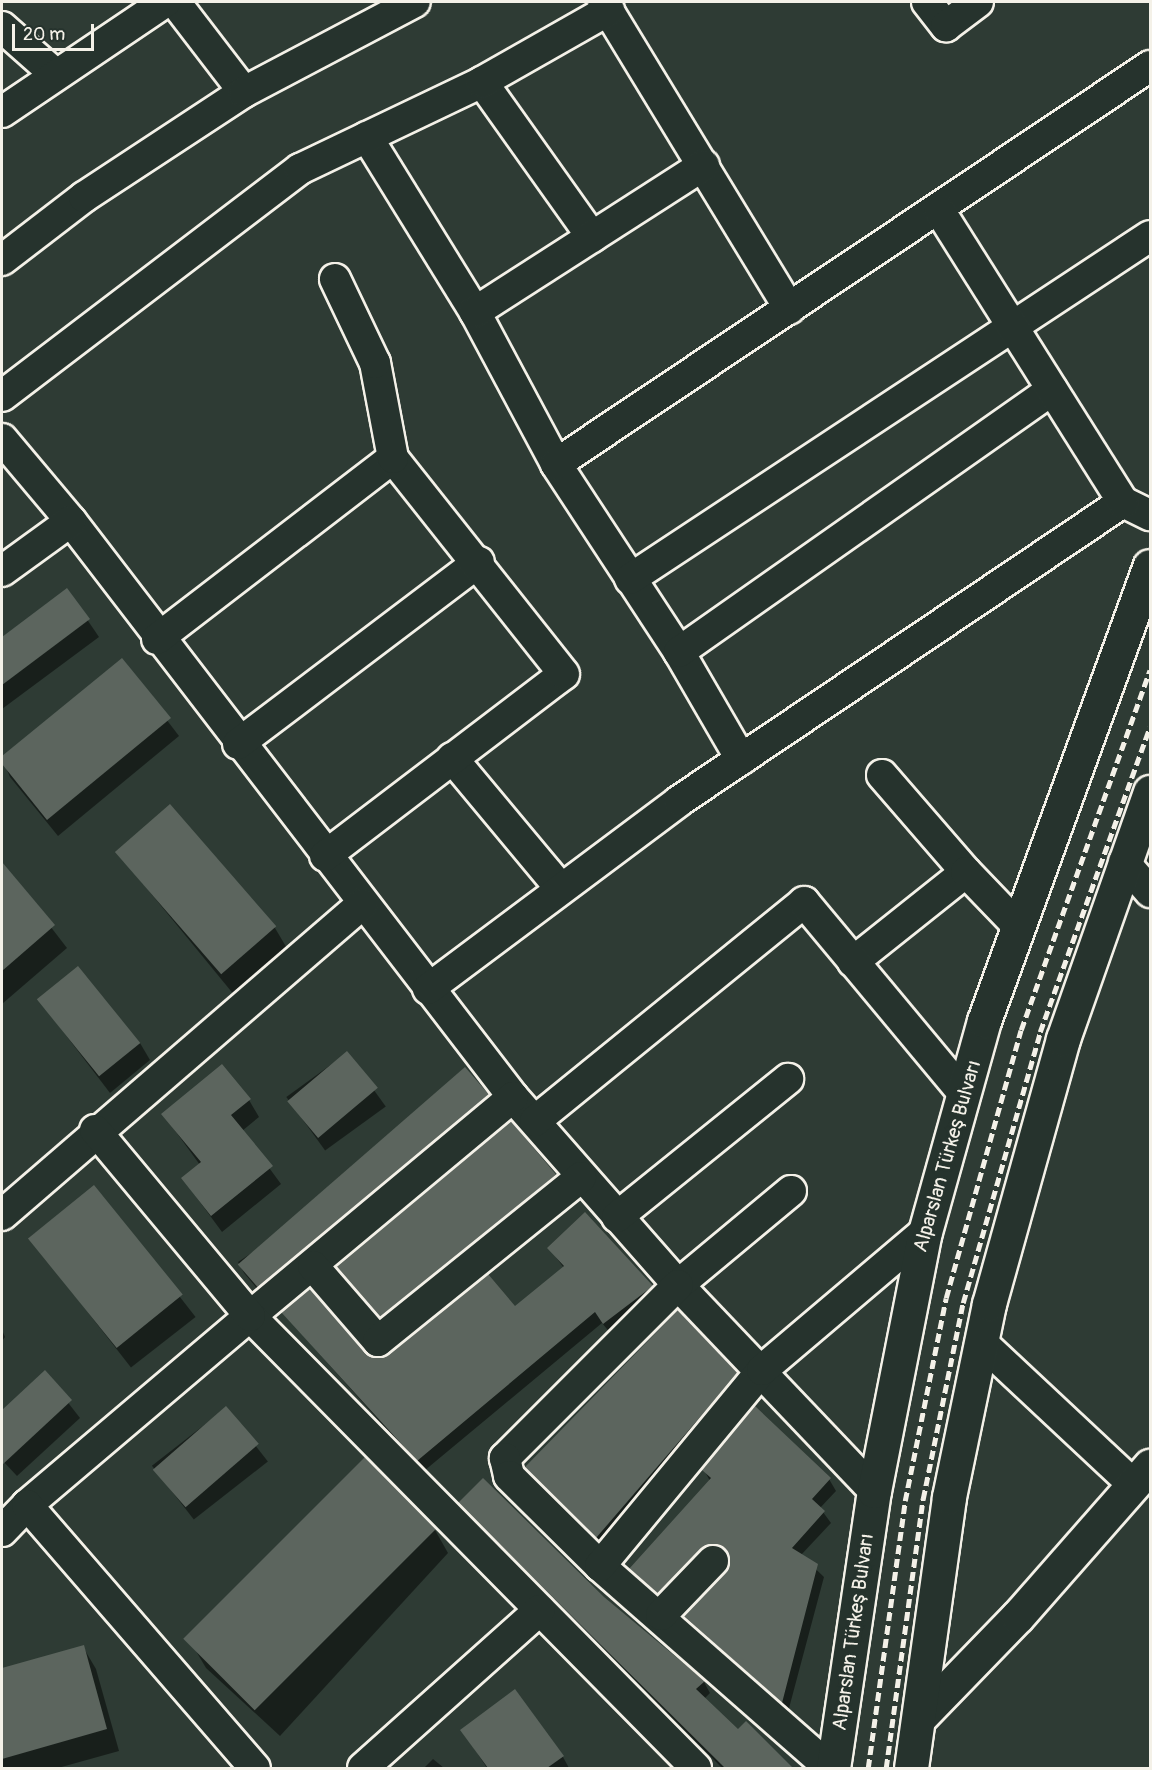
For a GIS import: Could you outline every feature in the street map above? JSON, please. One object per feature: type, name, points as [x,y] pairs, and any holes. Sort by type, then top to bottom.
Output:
[{"type":"main road","name":"Alparslan Türkeş Bulvarı","points":[[832,1768],[874,1491],[925,1232],[964,1094],[1018,926],[1150,566]]},
{"type":"main road","points":[[913,1768],[949,1497],[981,1342],[1063,1039],[1150,792]]},
{"type":"main road","points":[[919,1718],[1142,1475]]},
{"type":"street","points":[[2,112],[54,73],[165,2]]},
{"type":"street","points":[[176,2],[244,92]]},
{"type":"street","points":[[2,260],[84,197],[244,92],[415,2]]},
{"type":"street","points":[[927,2],[946,26],[978,2]]},
{"type":"street","points":[[2,396],[300,169],[482,82],[606,6],[790,309]]},
{"type":"street","points":[[2,27],[54,73]]},
{"type":"street","points":[[556,464],[939,210],[1150,66]]},
{"type":"street","points":[[482,82],[592,237]]},
{"type":"street","points":[[367,137],[475,312],[556,464],[679,652],[741,759]]},
{"type":"street","points":[[475,312],[704,165]]},
{"type":"street","points":[[939,210],[1123,502],[1150,515]]},
{"type":"street","points":[[630,579],[1010,324],[1150,236]]},
{"type":"street","points":[[325,856],[564,674],[479,562],[393,458],[375,363],[335,279]]},
{"type":"street","points":[[679,652],[1052,390]]},
{"type":"street","points":[[2,439],[71,521],[157,639],[513,1097],[581,1178],[678,1285],[762,1370],[874,1491]]},
{"type":"street","points":[[157,639],[393,458]]},
{"type":"street","points":[[428,989],[561,889],[741,759],[1123,502]]},
{"type":"street","points":[[2,572],[71,521]]},
{"type":"street","points":[[238,744],[479,562]]},
{"type":"street","points":[[452,758],[561,889]]},
{"type":"street","points":[[882,775],[966,872],[1018,926]]},
{"type":"street","points":[[1124,862],[1150,892]]},
{"type":"street","points":[[853,962],[966,872]]},
{"type":"street","points":[[535,1121],[804,902],[964,1094]]},
{"type":"street","points":[[4,1206],[362,904]]},
{"type":"street","points":[[617,1217],[788,1079]]},
{"type":"street","points":[[2,1531],[27,1506],[250,1316],[313,1266],[513,1097]]},
{"type":"street","points":[[94,1130],[250,1316],[696,1768]]},
{"type":"street","points":[[313,1266],[378,1341],[581,1178]]},
{"type":"street","points":[[791,1191],[678,1285],[505,1458],[509,1476],[600,1566],[661,1615],[832,1768]]},
{"type":"street","points":[[600,1566],[762,1370],[925,1232]]},
{"type":"street","points":[[981,1342],[1142,1475]]},
{"type":"street","points":[[27,1506],[254,1768]]},
{"type":"street","points":[[661,1615],[713,1561]]},
{"type":"street","points":[[368,1767],[540,1610]]},
{"type":"building","points":[[67,588],[90,619],[2,685],[2,637]]},
{"type":"building","points":[[122,658],[171,718],[47,820],[2,764],[2,756]]},
{"type":"building","points":[[170,804],[276,926],[221,974],[115,852]]},
{"type":"building","points":[[2,862],[55,925],[2,971]]},
{"type":"building","points":[[78,966],[140,1043],[99,1076],[37,999]]},
{"type":"building","points":[[347,1051],[378,1088],[318,1138],[287,1101]]},
{"type":"building","points":[[222,1064],[251,1099],[231,1115],[273,1166],[211,1216],[181,1178],[201,1162],[161,1114]]},
{"type":"building","points":[[465,1067],[489,1095],[262,1292],[238,1264]]},
{"type":"building","points":[[511,1121],[556,1175],[381,1321],[336,1268]]},
{"type":"building","points":[[94,1185],[183,1295],[117,1348],[28,1238]]},
{"type":"building","points":[[585,1212],[653,1286],[603,1324],[595,1312],[417,1461],[281,1312],[310,1289],[365,1352],[381,1358],[488,1274],[515,1306],[564,1266],[547,1248]]},
{"type":"building","points":[[678,1310],[738,1373],[596,1538],[525,1467]]},
{"type":"building","points":[[45,1370],[72,1400],[2,1465],[2,1410]]},
{"type":"building","points":[[226,1406],[259,1444],[186,1507],[153,1470]]},
{"type":"building","points":[[755,1406],[831,1478],[812,1499],[825,1511],[792,1548],[818,1564],[782,1703],[684,1616],[726,1572],[730,1557],[724,1548],[701,1549],[658,1594],[629,1569],[711,1478],[702,1470]]},
{"type":"building","points":[[365,1457],[436,1528],[255,1710],[183,1639]]},
{"type":"building","points":[[483,1478],[604,1597],[705,1681],[696,1689],[738,1729],[746,1721],[793,1768],[725,1768],[458,1503]]},
{"type":"building","points":[[84,1645],[107,1729],[2,1759],[2,1668]]},
{"type":"building","points":[[515,1689],[564,1756],[547,1768],[488,1768],[460,1730]]},
{"type":"railway","points":[[868,1768],[905,1501],[946,1298],[1021,1030],[1150,670]]},
{"type":"railway","points":[[886,1768],[923,1499],[963,1303],[1040,1032],[1150,727]]}]
